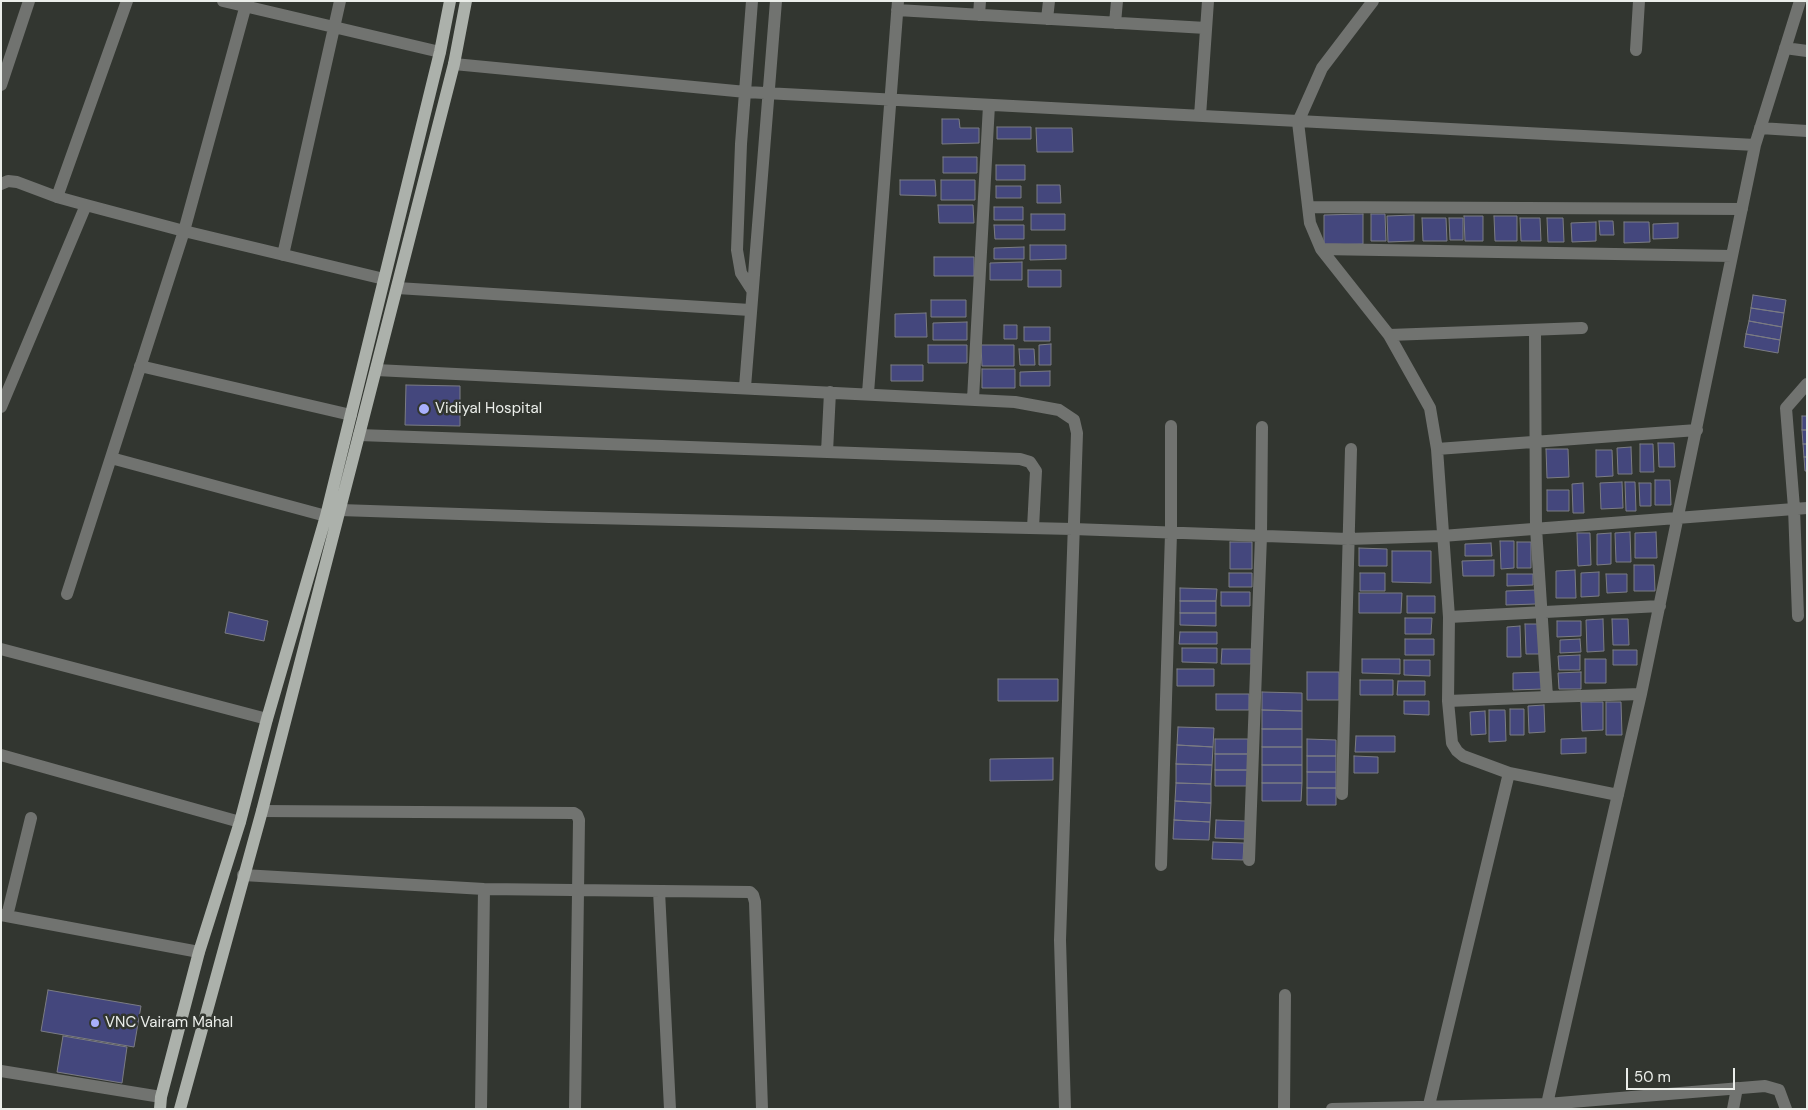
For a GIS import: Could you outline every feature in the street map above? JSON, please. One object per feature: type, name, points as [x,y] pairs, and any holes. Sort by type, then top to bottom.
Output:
[{"type":"main road","points":[[160,1103],[199,952],[240,822],[267,719],[326,516],[440,52],[450,1]]},
{"type":"main road","points":[[180,1109],[262,810],[340,510],[454,64],[466,1]]},
{"type":"street","points":[[1,85],[28,1]]},
{"type":"street","points":[[56,197],[127,1]]},
{"type":"street","points":[[223,1],[246,4],[333,28],[440,52]]},
{"type":"street","points":[[283,255],[340,1]]},
{"type":"street","points":[[752,1],[741,144],[737,250],[741,273],[752,290]]},
{"type":"street","points":[[745,387],[776,1]]},
{"type":"street","points":[[979,15],[980,1]]},
{"type":"street","points":[[1047,19],[1049,1]]},
{"type":"street","points":[[1115,23],[1117,1]]},
{"type":"street","points":[[1200,116],[1208,1]]},
{"type":"street","points":[[1373,1],[1322,68],[1298,122],[1310,223],[1321,249],[1389,335],[1430,408],[1437,448],[1449,617],[1448,701],[1452,743],[1463,756],[1509,773],[1618,795]]},
{"type":"street","points":[[1636,50],[1640,1]]},
{"type":"street","points":[[1547,1104],[1641,694],[1755,146],[1800,1]]},
{"type":"street","points":[[67,594],[184,231],[246,4]]},
{"type":"street","points":[[868,394],[897,6],[979,15],[1206,28]]},
{"type":"street","points":[[1785,48],[1807,51]]},
{"type":"street","points":[[454,64],[768,94],[1755,146]]},
{"type":"street","points":[[973,399],[989,105]]},
{"type":"street","points":[[1760,128],[1807,132]]},
{"type":"street","points":[[1,184],[8,181],[17,182],[56,197],[184,231],[384,279]]},
{"type":"street","points":[[1,407],[86,205]]},
{"type":"street","points":[[1309,207],[1742,209]]},
{"type":"street","points":[[1321,249],[1732,256]]},
{"type":"street","points":[[396,288],[750,310]]},
{"type":"street","points":[[1389,335],[1582,328]]},
{"type":"street","points":[[1535,330],[1536,528],[1547,697]]},
{"type":"street","points":[[140,366],[351,415]]},
{"type":"street","points":[[376,370],[1015,402],[1059,410],[1074,420],[1077,433],[1060,940],[1066,1109]]},
{"type":"street","points":[[1798,616],[1800,508],[1786,408],[1807,384]]},
{"type":"street","points":[[827,452],[830,392]]},
{"type":"street","points":[[1161,865],[1171,533],[1171,426]]},
{"type":"street","points":[[1249,860],[1261,536],[1262,427]]},
{"type":"street","points":[[1437,448],[1697,430]]},
{"type":"street","points":[[359,435],[1020,459],[1030,462],[1036,470],[1033,528]]},
{"type":"street","points":[[1342,794],[1351,449]]},
{"type":"street","points":[[111,458],[326,516]]},
{"type":"street","points":[[340,510],[549,517],[1073,529],[1348,539],[1442,536],[1800,508]]},
{"type":"street","points":[[1449,617],[1660,606]]},
{"type":"street","points":[[1,649],[267,719]]},
{"type":"street","points":[[1448,701],[1641,694]]},
{"type":"street","points":[[1,755],[240,822]]},
{"type":"street","points":[[1429,1105],[1509,773]]},
{"type":"street","points":[[262,810],[574,813],[577,815],[579,820],[575,1109]]},
{"type":"street","points":[[31,818],[4,916],[199,952]]},
{"type":"street","points":[[244,875],[484,889],[750,892],[755,902],[762,1109]]},
{"type":"street","points":[[481,1109],[484,889]]},
{"type":"street","points":[[659,891],[670,1109]]},
{"type":"street","points":[[1284,1109],[1285,995]]},
{"type":"street","points":[[1,1071],[160,1103]]},
{"type":"street","points":[[1332,1109],[1429,1105],[1547,1104],[1765,1086],[1779,1090],[1786,1109]]},
{"type":"street","points":[[1732,1109],[1737,1088]]},
{"type":"building","points":[[942,119],[959,119],[960,128],[979,128],[979,143],[942,144]]},
{"type":"building","points":[[997,127],[1031,127],[1031,139],[997,139]]},
{"type":"building","points":[[1036,128],[1072,128],[1073,152],[1037,152]]},
{"type":"building","points":[[943,157],[977,157],[977,173],[943,173]]},
{"type":"building","points":[[996,165],[1025,165],[1025,180],[996,180]]},
{"type":"building","points":[[900,180],[935,180],[936,196],[900,195]]},
{"type":"building","points":[[941,180],[975,180],[975,200],[941,200]]},
{"type":"building","points":[[1037,185],[1060,185],[1061,203],[1037,203]]},
{"type":"building","points":[[996,186],[1021,186],[1021,198],[996,198]]},
{"type":"building","points":[[938,205],[973,205],[974,223],[939,223]]},
{"type":"building","points":[[994,207],[1023,207],[1023,220],[994,220]]},
{"type":"building","points":[[1031,214],[1065,214],[1065,230],[1031,230]]},
{"type":"building","points":[[1363,214],[1363,244],[1324,245],[1324,215]]},
{"type":"building","points":[[1371,214],[1385,214],[1386,241],[1371,241]]},
{"type":"building","points":[[1414,215],[1414,241],[1388,242],[1387,216]]},
{"type":"building","points":[[1464,216],[1483,216],[1483,241],[1465,241]]},
{"type":"building","points":[[1494,216],[1517,216],[1517,241],[1495,241]]},
{"type":"building","points":[[1422,218],[1446,218],[1447,241],[1423,241]]},
{"type":"building","points":[[1449,218],[1463,218],[1463,240],[1450,240]]},
{"type":"building","points":[[1520,218],[1540,218],[1541,241],[1521,241]]},
{"type":"building","points":[[1547,218],[1563,218],[1564,242],[1548,242]]},
{"type":"building","points":[[1599,221],[1613,221],[1614,235],[1600,235]]},
{"type":"building","points":[[1596,222],[1596,241],[1572,242],[1571,223]]},
{"type":"building","points":[[1624,222],[1649,222],[1650,242],[1624,243]]},
{"type":"building","points":[[1678,223],[1678,238],[1653,239],[1653,224]]},
{"type":"building","points":[[994,225],[1024,225],[1024,239],[995,239]]},
{"type":"building","points":[[1030,245],[1066,245],[1066,259],[1030,260]]},
{"type":"building","points":[[1024,247],[1024,259],[994,259],[994,248]]},
{"type":"building","points":[[934,257],[974,257],[974,276],[934,276]]},
{"type":"building","points":[[1022,262],[1022,280],[990,280],[990,263]]},
{"type":"building","points":[[1028,270],[1061,270],[1061,287],[1028,287]]},
{"type":"building","points":[[1753,295],[1786,300],[1784,313],[1751,308]]},
{"type":"building","points":[[931,300],[966,300],[966,317],[931,317]]},
{"type":"building","points":[[1751,308],[1784,313],[1782,327],[1749,321]]},
{"type":"building","points":[[926,313],[927,337],[895,337],[895,314]]},
{"type":"building","points":[[1749,321],[1782,327],[1780,340],[1746,334]]},
{"type":"building","points":[[967,322],[967,340],[933,340],[933,323]]},
{"type":"building","points":[[1004,325],[1017,325],[1017,339],[1004,339]]},
{"type":"building","points":[[1024,327],[1050,327],[1050,341],[1024,341]]},
{"type":"building","points":[[1746,334],[1780,340],[1778,353],[1744,347]]},
{"type":"building","points":[[1051,344],[1051,365],[1039,365],[1039,345]]},
{"type":"building","points":[[928,345],[967,345],[967,363],[928,363]]},
{"type":"building","points":[[981,345],[1014,345],[1014,366],[982,366]]},
{"type":"building","points":[[1019,349],[1034,349],[1035,365],[1020,365]]},
{"type":"building","points":[[891,365],[923,365],[923,381],[891,381]]},
{"type":"building","points":[[982,369],[1015,369],[1015,388],[982,388]]},
{"type":"building","points":[[1050,371],[1050,386],[1020,386],[1020,372]]},
{"type":"building","points":[[406,385],[460,386],[460,426],[405,425]]},
{"type":"building","points":[[1802,416],[1807,416],[1807,430],[1802,430]]},
{"type":"building","points":[[1802,430],[1807,430],[1807,444],[1803,444]]},
{"type":"building","points":[[1658,443],[1674,443],[1675,467],[1659,467]]},
{"type":"building","points":[[1640,444],[1653,444],[1654,472],[1640,472]]},
{"type":"building","points":[[1803,444],[1807,444],[1807,457],[1804,457]]},
{"type":"building","points":[[1631,447],[1632,474],[1618,474],[1617,448]]},
{"type":"building","points":[[1546,449],[1568,449],[1569,477],[1547,478]]},
{"type":"building","points":[[1596,450],[1612,450],[1613,476],[1596,477]]},
{"type":"building","points":[[1804,457],[1807,457],[1807,471],[1805,471]]},
{"type":"building","points":[[1655,480],[1670,480],[1671,505],[1655,505]]},
{"type":"building","points":[[1622,482],[1623,508],[1601,509],[1600,483]]},
{"type":"building","points":[[1625,482],[1635,482],[1636,511],[1626,511]]},
{"type":"building","points":[[1583,483],[1584,513],[1573,513],[1572,484]]},
{"type":"building","points":[[1639,483],[1651,483],[1651,506],[1640,506]]},
{"type":"building","points":[[1547,490],[1569,490],[1569,511],[1547,511]]},
{"type":"building","points":[[1630,532],[1631,562],[1616,562],[1615,533]]},
{"type":"building","points":[[1656,532],[1657,558],[1635,558],[1635,533]]},
{"type":"building","points":[[1577,533],[1590,533],[1591,565],[1578,566]]},
{"type":"building","points":[[1611,533],[1611,564],[1597,565],[1597,534]]},
{"type":"building","points":[[1500,541],[1514,541],[1514,568],[1501,569]]},
{"type":"building","points":[[1230,542],[1252,542],[1252,569],[1230,569]]},
{"type":"building","points":[[1517,542],[1531,542],[1531,568],[1517,568]]},
{"type":"building","points":[[1491,543],[1492,556],[1465,556],[1465,544]]},
{"type":"building","points":[[1359,548],[1387,549],[1387,566],[1359,566]]},
{"type":"building","points":[[1392,551],[1431,551],[1431,583],[1392,582]]},
{"type":"building","points":[[1494,560],[1494,576],[1463,576],[1462,561]]},
{"type":"building","points":[[1634,565],[1654,565],[1655,591],[1634,591]]},
{"type":"building","points":[[1575,570],[1576,598],[1556,598],[1556,571]]},
{"type":"building","points":[[1599,572],[1599,596],[1581,597],[1581,573]]},
{"type":"building","points":[[1229,573],[1252,573],[1252,587],[1229,587]]},
{"type":"building","points":[[1360,573],[1385,573],[1385,591],[1360,591]]},
{"type":"building","points":[[1507,574],[1533,574],[1533,585],[1507,586]]},
{"type":"building","points":[[1606,574],[1627,574],[1627,592],[1607,593]]},
{"type":"building","points":[[1180,588],[1217,589],[1216,601],[1180,601]]},
{"type":"building","points":[[1536,590],[1536,604],[1506,605],[1506,591]]},
{"type":"building","points":[[1221,592],[1250,592],[1250,606],[1221,606]]},
{"type":"building","points":[[1359,593],[1402,593],[1401,613],[1359,613]]},
{"type":"building","points":[[1407,596],[1435,596],[1435,613],[1407,613]]},
{"type":"building","points":[[1180,601],[1216,601],[1216,613],[1180,613]]},
{"type":"building","points":[[229,612],[268,621],[264,641],[225,633]]},
{"type":"building","points":[[1180,613],[1216,613],[1216,626],[1180,625]]},
{"type":"building","points":[[1405,618],[1432,618],[1431,634],[1405,634]]},
{"type":"building","points":[[1603,619],[1604,651],[1587,652],[1586,620]]},
{"type":"building","points":[[1612,619],[1628,619],[1629,645],[1613,645]]},
{"type":"building","points":[[1557,621],[1581,621],[1581,636],[1557,637]]},
{"type":"building","points":[[1525,624],[1538,624],[1539,654],[1526,654]]},
{"type":"building","points":[[1520,626],[1521,657],[1507,657],[1507,627]]},
{"type":"building","points":[[1180,632],[1217,632],[1217,644],[1179,644]]},
{"type":"building","points":[[1405,639],[1434,639],[1434,655],[1405,655]]},
{"type":"building","points":[[1580,639],[1581,652],[1560,653],[1560,640]]},
{"type":"building","points":[[1182,648],[1217,648],[1217,663],[1182,662]]},
{"type":"building","points":[[1222,649],[1251,649],[1251,664],[1221,664]]},
{"type":"building","points":[[1613,650],[1637,650],[1637,665],[1613,665]]},
{"type":"building","points":[[1580,655],[1580,670],[1559,670],[1558,656]]},
{"type":"building","points":[[1362,659],[1400,659],[1400,674],[1362,673]]},
{"type":"building","points":[[1585,659],[1606,659],[1606,683],[1585,683]]},
{"type":"building","points":[[1404,660],[1430,660],[1430,676],[1404,675]]},
{"type":"building","points":[[1177,669],[1214,669],[1214,686],[1177,686]]},
{"type":"building","points":[[1307,672],[1339,672],[1339,700],[1307,700]]},
{"type":"building","points":[[1542,672],[1543,689],[1513,690],[1513,673]]},
{"type":"building","points":[[1581,672],[1581,689],[1559,689],[1558,673]]},
{"type":"building","points":[[998,679],[1058,679],[1058,701],[998,701]]},
{"type":"building","points":[[1360,680],[1393,680],[1393,695],[1360,695]]},
{"type":"building","points":[[1398,681],[1425,681],[1425,695],[1397,695]]},
{"type":"building","points":[[1262,692],[1302,693],[1302,711],[1262,710]]},
{"type":"building","points":[[1216,694],[1249,694],[1249,710],[1216,710]]},
{"type":"building","points":[[1404,701],[1429,701],[1429,715],[1404,714]]},
{"type":"building","points":[[1581,702],[1603,702],[1603,730],[1582,731]]},
{"type":"building","points":[[1606,702],[1621,702],[1622,735],[1606,735]]},
{"type":"building","points":[[1544,705],[1545,732],[1529,733],[1528,706]]},
{"type":"building","points":[[1510,709],[1524,709],[1524,735],[1510,735]]},
{"type":"building","points":[[1262,710],[1302,711],[1302,729],[1262,729]]},
{"type":"building","points":[[1489,710],[1505,710],[1506,741],[1489,742]]},
{"type":"building","points":[[1485,711],[1486,734],[1471,735],[1470,712]]},
{"type":"building","points":[[1178,727],[1214,728],[1213,747],[1177,745]]},
{"type":"building","points":[[1262,729],[1302,729],[1302,747],[1262,747]]},
{"type":"building","points":[[1356,736],[1395,736],[1395,752],[1355,752]]},
{"type":"building","points":[[1586,738],[1586,753],[1561,754],[1561,739]]},
{"type":"building","points":[[1215,739],[1248,739],[1248,754],[1215,754]]},
{"type":"building","points":[[1307,739],[1336,740],[1336,756],[1307,756]]},
{"type":"building","points":[[1177,745],[1213,747],[1212,765],[1176,764]]},
{"type":"building","points":[[1262,747],[1302,747],[1302,765],[1262,765]]},
{"type":"building","points":[[1215,754],[1248,754],[1248,770],[1215,770]]},
{"type":"building","points":[[1307,756],[1336,756],[1336,772],[1307,772]]},
{"type":"building","points":[[1354,756],[1378,757],[1378,773],[1354,773]]},
{"type":"building","points":[[1053,758],[1053,780],[990,781],[990,759]]},
{"type":"building","points":[[1176,764],[1212,765],[1211,784],[1176,783]]},
{"type":"building","points":[[1262,765],[1302,765],[1302,783],[1262,783]]},
{"type":"building","points":[[1215,770],[1248,770],[1248,786],[1215,786]]},
{"type":"building","points":[[1307,772],[1336,772],[1336,788],[1307,788]]},
{"type":"building","points":[[1176,783],[1211,784],[1211,803],[1175,801]]},
{"type":"building","points":[[1262,783],[1302,783],[1301,801],[1262,801]]},
{"type":"building","points":[[1307,788],[1336,788],[1336,805],[1307,805]]},
{"type":"building","points":[[1175,801],[1211,803],[1210,822],[1174,820]]},
{"type":"building","points":[[1174,820],[1210,822],[1209,840],[1173,839]]},
{"type":"building","points":[[1216,820],[1246,821],[1245,839],[1215,838]]},
{"type":"building","points":[[1213,842],[1244,843],[1243,860],[1212,859]]},
{"type":"building","points":[[48,990],[141,1006],[134,1047],[41,1031]]},
{"type":"building","points":[[63,1036],[127,1047],[122,1083],[57,1072]]},
{"type":"place","name":"Vidiyal Hospital","points":[[424,409]]},
{"type":"place","name":"VNC Vairam Mahal","points":[[95,1023]]}]
